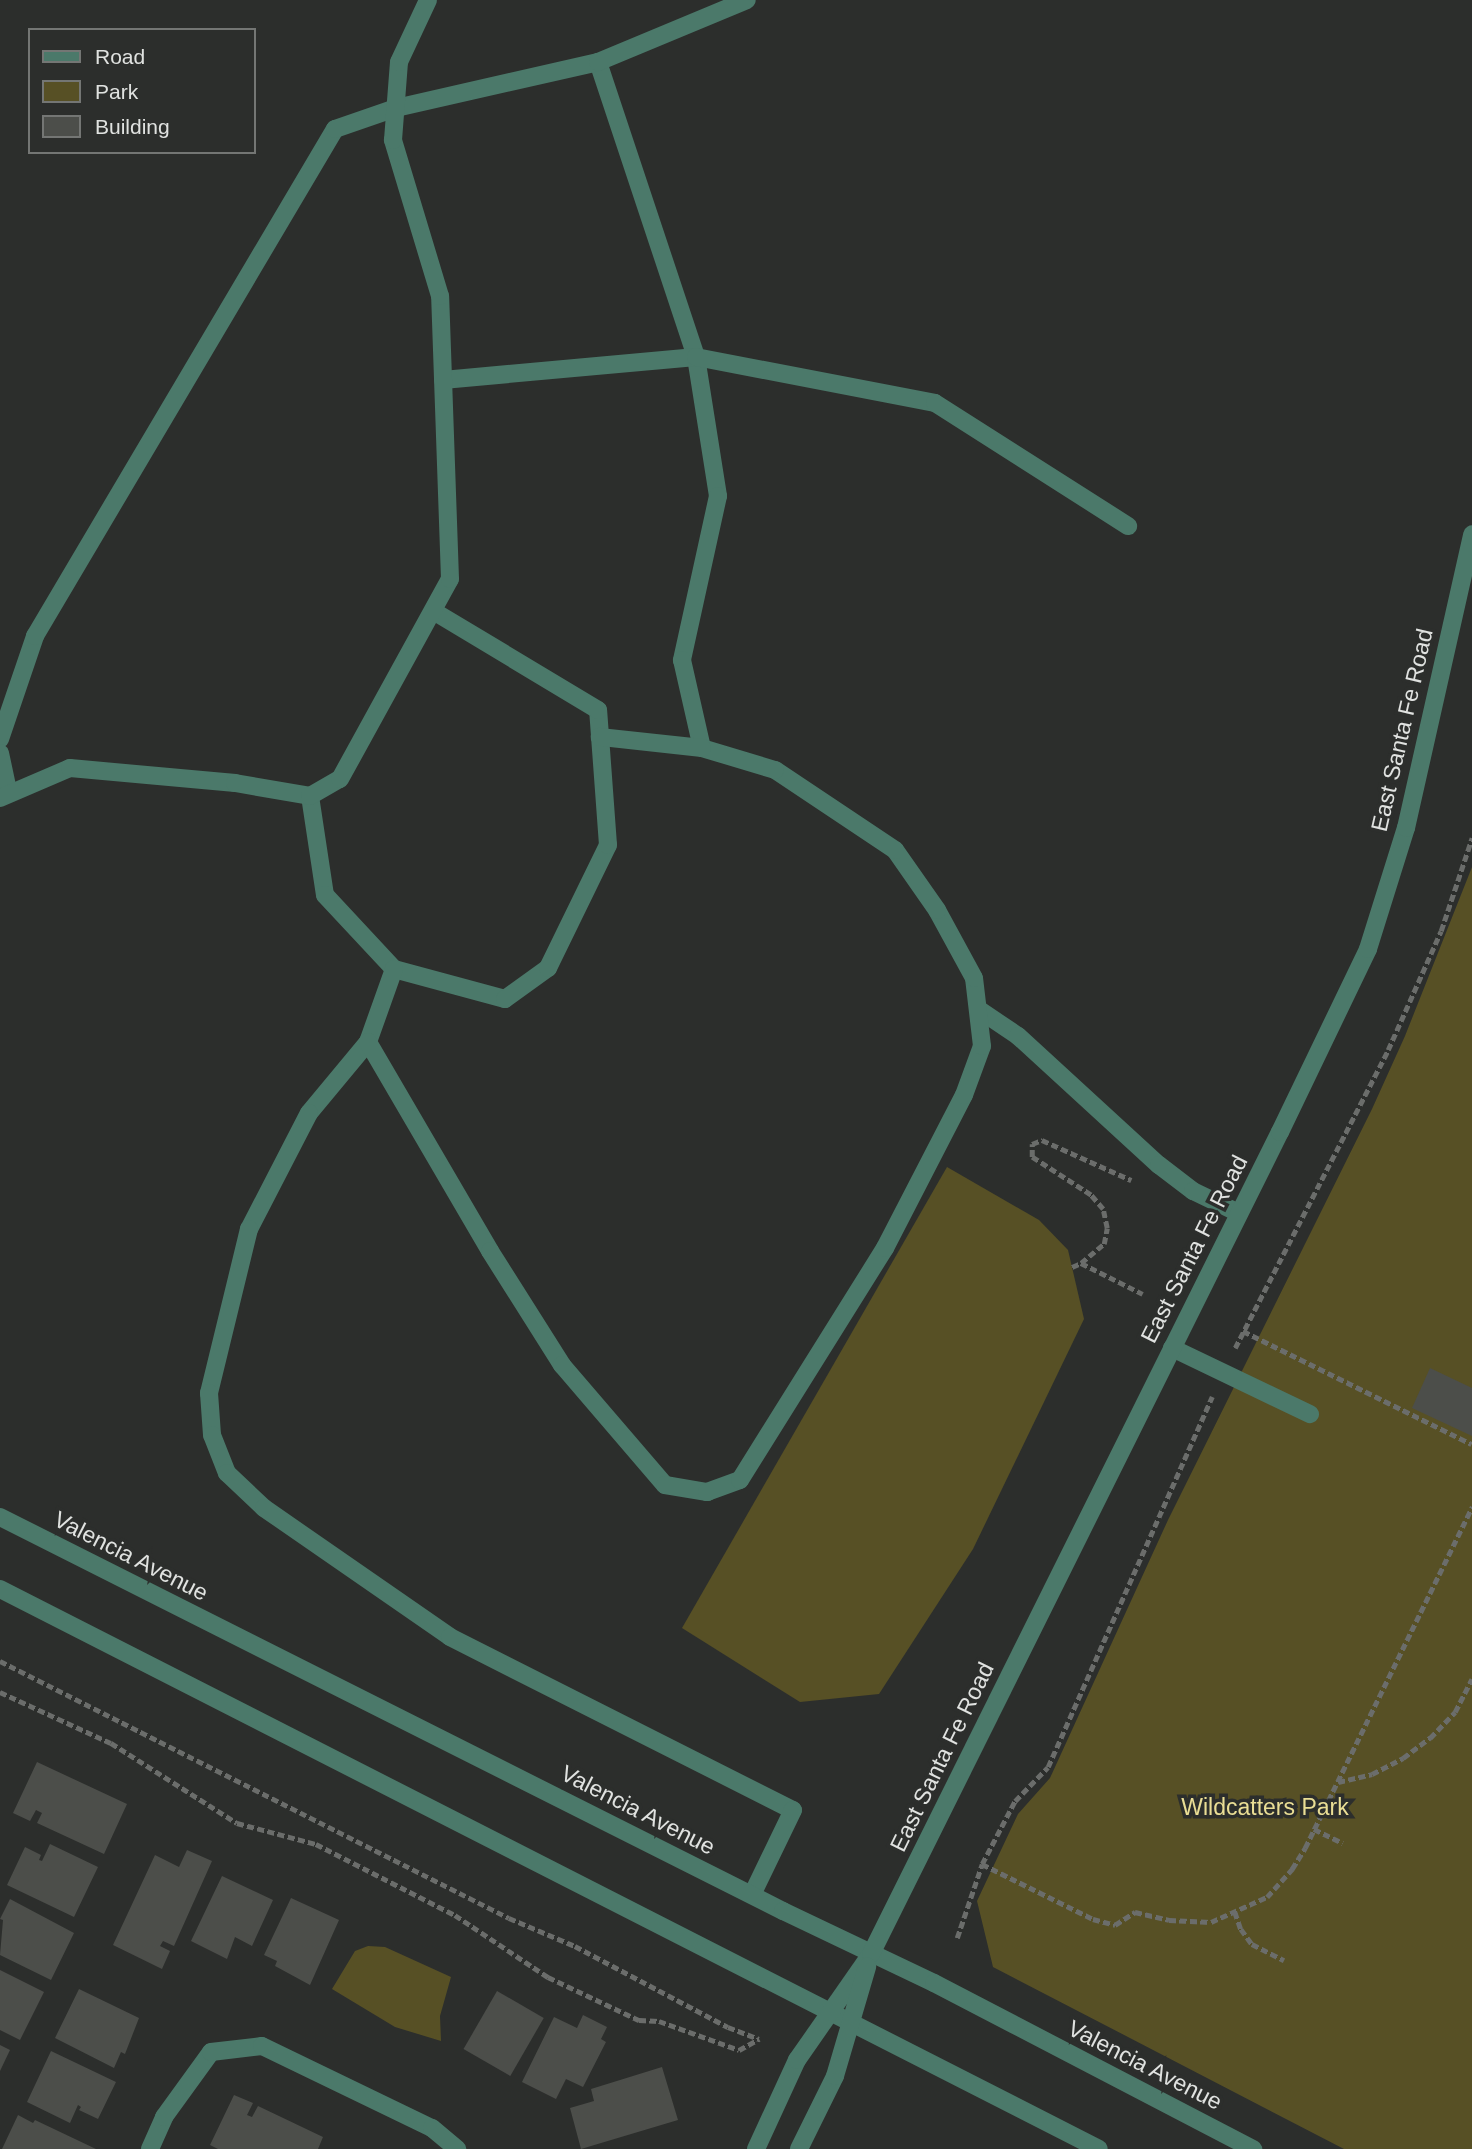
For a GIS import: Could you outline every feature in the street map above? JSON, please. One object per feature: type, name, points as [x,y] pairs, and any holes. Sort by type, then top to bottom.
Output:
[{"type":"street","points":[[0,753],[4,795],[70,768],[235,783],[310,796],[340,779],[450,579],[440,296],[393,140],[399,62],[428,0]]},
{"type":"street","points":[[0,739],[35,636],[335,129],[396,108],[598,61],[747,0]]},
{"type":"street","points":[[598,61],[696,357],[718,496],[682,660],[702,748]]},
{"type":"street","points":[[443,380],[696,357],[934,403],[1128,526]]},
{"type":"street","name":"East Santa Fe Road","points":[[871,1954],[1368,948],[1406,828],[1472,534]]},
{"type":"street","points":[[310,796],[325,895],[394,969],[505,999],[548,968],[608,845],[598,710],[433,611]]},
{"type":"street","points":[[368,1042],[490,1251],[562,1365],[665,1485],[707,1492],[740,1480],[885,1248],[964,1095],[982,1046],[974,978],[937,910],[895,850],[775,770],[702,748],[600,737]]},
{"type":"street","points":[[394,969],[368,1042],[309,1114],[249,1229],[209,1393],[212,1435],[227,1473],[264,1508],[450,1637],[793,1810],[752,1895]]},
{"type":"street","points":[[978,1009],[1018,1037],[1159,1165],[1193,1191],[1239,1213]]},
{"type":"street","points":[[1172,1348],[1310,1414]]},
{"type":"street","name":"Valencia Avenue","points":[[0,1517],[1253,2149]]},
{"type":"street","points":[[0,1589],[1099,2149]]},
{"type":"street","points":[[756,2149],[797,2060],[871,1954]]},
{"type":"street","points":[[799,2149],[835,2076],[871,1954]]},
{"type":"street","points":[[150,2149],[164,2117],[211,2052],[261,2046],[432,2129],[457,2149]]},
{"type":"path","points":[[1072,1267],[1104,1244],[1107,1228],[1103,1209],[1091,1195],[1032,1157],[1032,1144],[1042,1140],[1148,1187],[1159,1165]]},
{"type":"path","points":[[1081,1263],[1143,1294]]},
{"type":"path","points":[[1243,1331],[1472,1444]]},
{"type":"path","points":[[982,1864],[1093,1919],[1115,1925],[1135,1912],[1168,1920],[1211,1922],[1268,1897],[1292,1869],[1314,1829],[1472,1507]]},
{"type":"path","points":[[0,1661],[509,1918],[575,1946],[728,2027],[759,2039],[739,2050],[659,2021],[639,2020],[548,1977],[455,1914],[316,1844],[237,1823],[111,1743],[0,1692]]},
{"type":"path","points":[[1338,1782],[1372,1774],[1403,1758],[1430,1738],[1455,1712],[1472,1679]]},
{"type":"path","points":[[1314,1829],[1343,1843]]},
{"type":"path","points":[[1235,1912],[1241,1929],[1252,1944],[1284,1960]]},
{"type":"green space","name":"Wildcatters Park","points":[[1472,867],[1472,2149],[1344,2149],[993,1967],[977,1901],[1018,1814],[1050,1778],[1168,1520],[1372,1109],[1405,1036]]},
{"type":"green space","points":[[947,1167],[1039,1220],[1068,1250],[1084,1319],[973,1549],[879,1694],[800,1702],[682,1628]]},
{"type":"green space","points":[[368,1946],[385,1947],[451,1977],[440,2016],[441,2041],[395,2027],[332,1989],[355,1951]]},
{"type":"building","points":[[1430,1368],[1472,1388],[1472,1436],[1412,1408]]},
{"type":"building","points":[[37,1762],[127,1804],[104,1854],[37,1823],[42,1813],[36,1810],[30,1821],[13,1813]]},
{"type":"building","points":[[50,1844],[98,1867],[74,1917],[7,1885],[25,1847],[41,1855],[39,1860],[42,1861]]},
{"type":"building","points":[[187,1850],[212,1861],[174,1946],[163,1941],[160,1946],[170,1951],[162,1969],[113,1945],[155,1855],[179,1867]]},
{"type":"building","points":[[222,1876],[273,1900],[252,1946],[235,1937],[227,1959],[191,1941]]},
{"type":"building","points":[[291,1898],[339,1920],[310,1985],[275,1966],[277,1961],[264,1955]]},
{"type":"building","points":[[10,1899],[74,1933],[51,1980],[0,1955],[3,1920],[0,1919]]},
{"type":"building","points":[[0,1970],[44,1992],[20,2040],[0,2030]]},
{"type":"building","points":[[79,1989],[139,2018],[125,2054],[121,2052],[114,2068],[55,2038]]},
{"type":"building","points":[[497,1991],[544,2018],[510,2076],[464,2049]]},
{"type":"building","points":[[583,2015],[607,2027],[601,2039],[606,2042],[583,2087],[566,2079],[556,2099],[522,2082],[554,2017],[577,2028]]},
{"type":"building","points":[[0,2045],[10,2050],[0,2071]]},
{"type":"building","points":[[51,2051],[116,2082],[98,2119],[79,2110],[81,2107],[78,2105],[70,2123],[27,2102]]},
{"type":"building","points":[[662,2067],[678,2120],[581,2149],[570,2108],[594,2101],[591,2089]]},
{"type":"building","points":[[234,2095],[253,2103],[247,2115],[252,2117],[258,2106],[323,2137],[318,2149],[218,2149],[210,2145]]},
{"type":"building","points":[[18,2115],[33,2123],[35,2120],[96,2149],[2,2149]]}]
